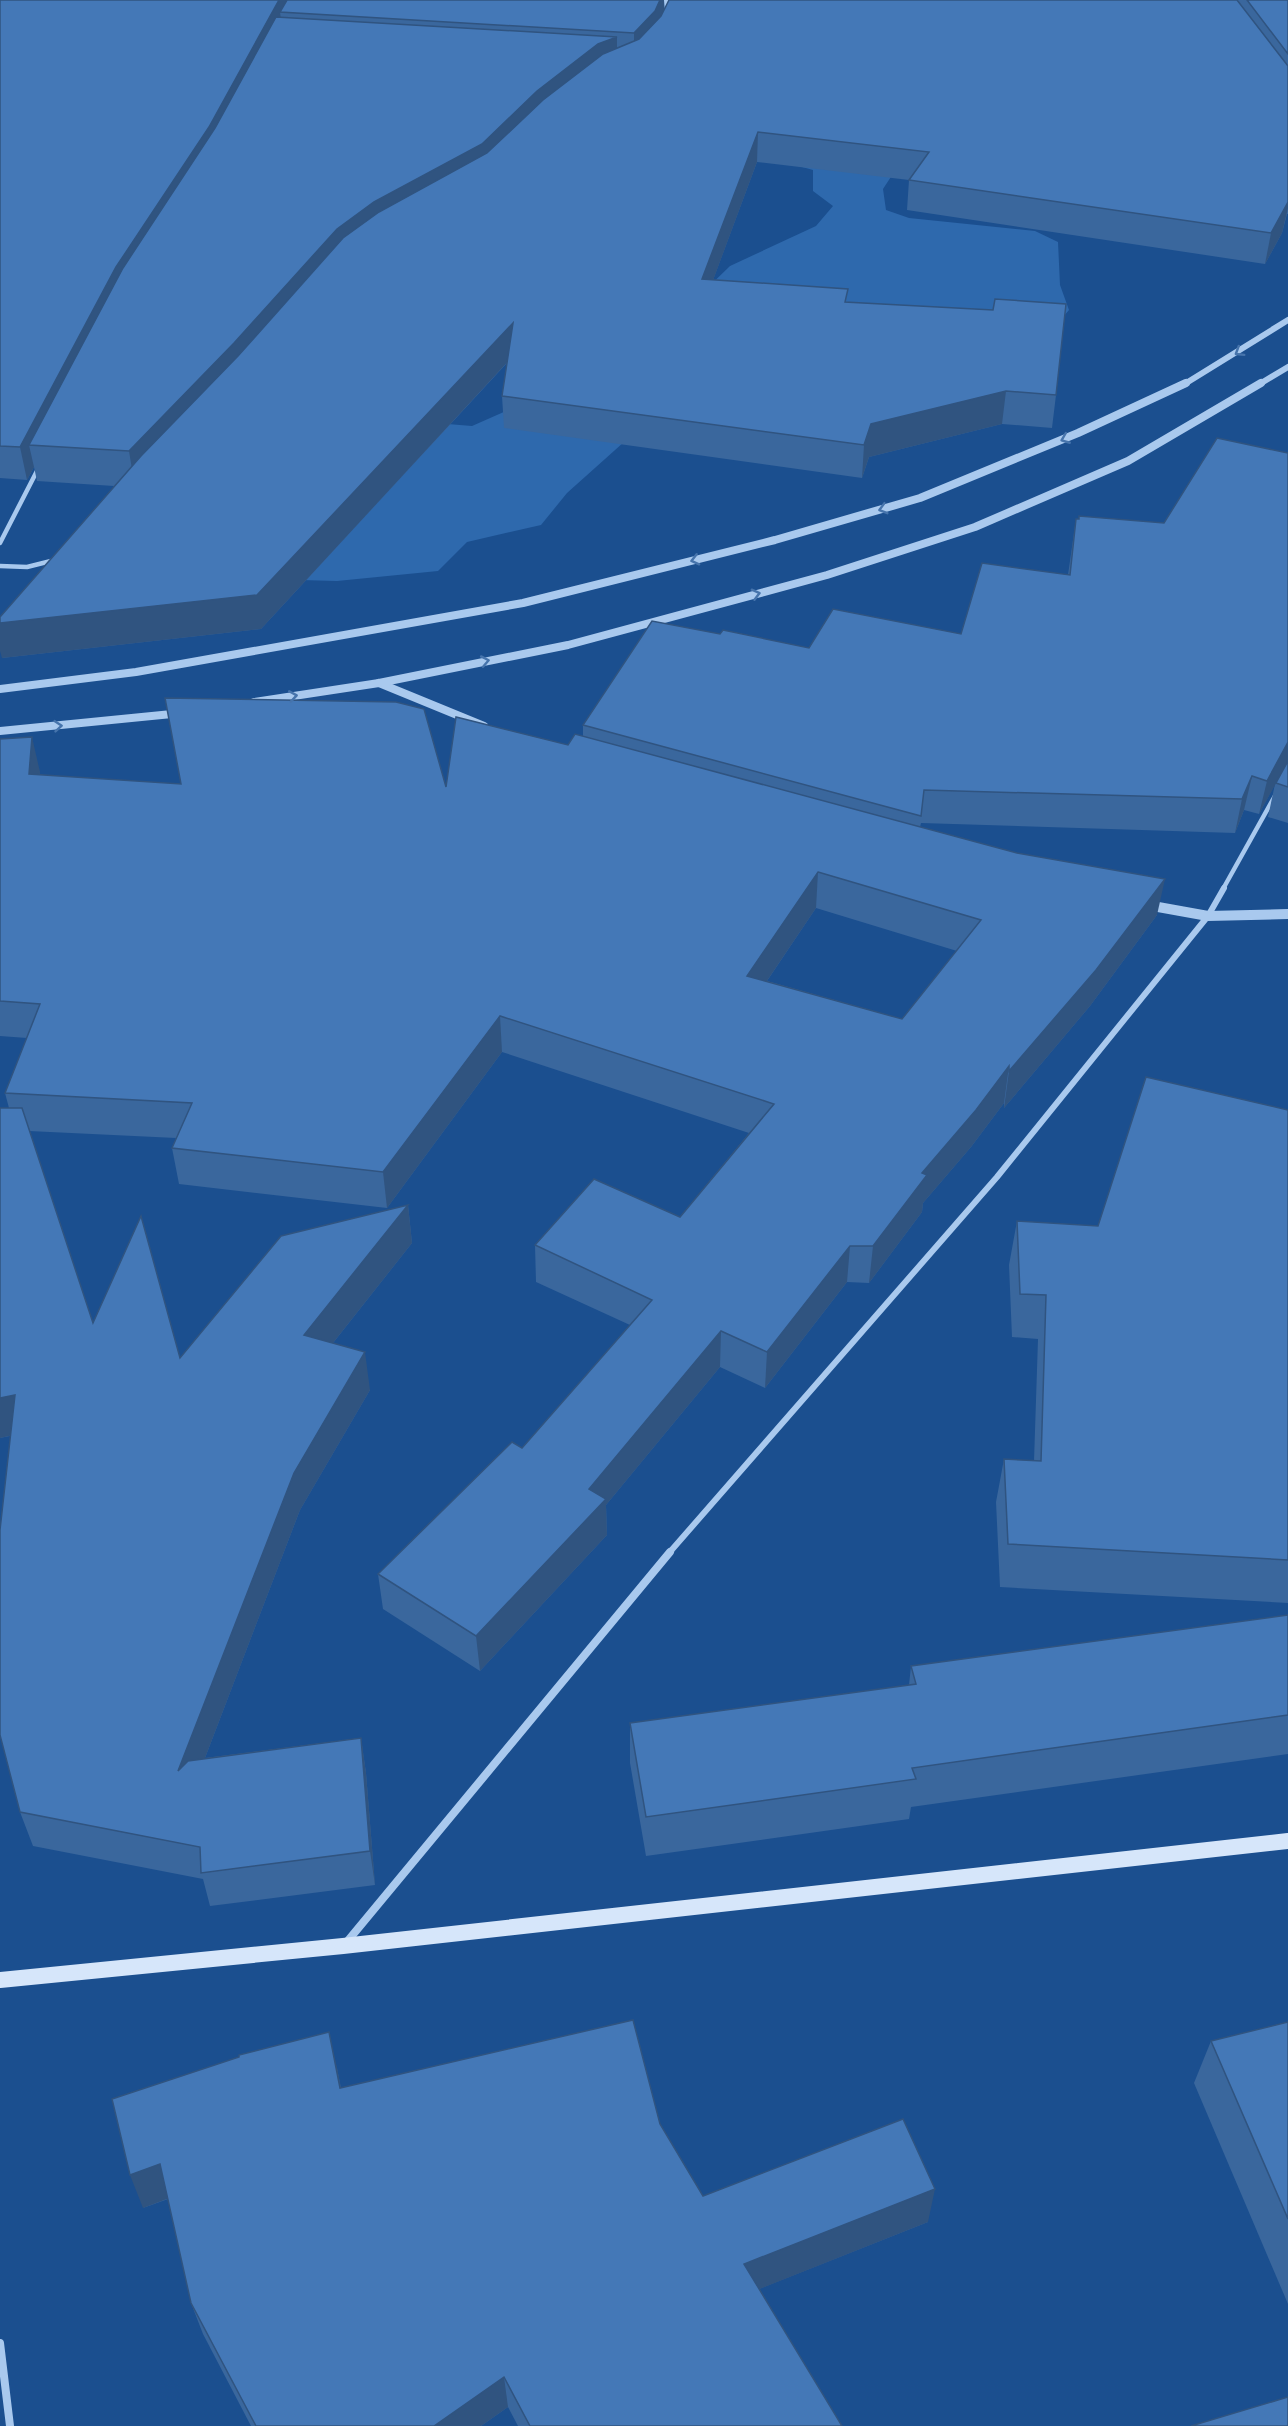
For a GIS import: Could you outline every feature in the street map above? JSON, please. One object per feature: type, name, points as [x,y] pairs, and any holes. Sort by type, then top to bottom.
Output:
[{"type":"main road","points":[[0,1980],[343,1946],[1288,1841]]},
{"type":"street","points":[[666,0],[668,21]]},
{"type":"street","points":[[0,689],[136,672],[523,603],[775,540],[920,498],[1078,433],[1191,381],[1288,320]]},
{"type":"street","points":[[243,704],[379,683],[568,645],[827,575],[975,528],[1128,461],[1288,367]]},
{"type":"street","points":[[0,543],[44,459]]},
{"type":"street","points":[[0,566],[27,567],[64,558]]},
{"type":"street","points":[[379,683],[489,728]]},
{"type":"street","points":[[0,731],[187,712]]},
{"type":"street","points":[[343,1946],[702,1514],[997,1176],[1208,916],[1282,782]]},
{"type":"street","points":[[1139,904],[1208,916],[1288,914]]},
{"type":"street","points":[[0,2343],[10,2426]]},
{"type":"shaded area","points":[[900,163],[883,189],[886,210],[909,218],[1035,231],[1058,242],[1060,285],[1069,310],[1058,323],[697,298],[730,266],[816,226],[833,206],[813,191],[813,170],[795,165]]},
{"type":"shaded area","points":[[540,396],[662,408],[567,493],[541,525],[467,542],[438,571],[337,581],[300,580],[313,413],[472,426]]},
{"type":"building","points":[[0,0],[279,0],[209,127],[116,267],[20,447],[0,446]]},
{"type":"building","points":[[287,0],[660,0],[655,11],[634,33],[280,12]]},
{"type":"building","points":[[669,0],[1237,0],[1288,66],[1288,202],[1271,233],[909,180],[929,152],[758,132],[702,279],[848,289],[845,302],[993,310],[995,299],[1066,304],[1056,395],[1006,391],[871,424],[864,445],[502,396],[513,323],[257,595],[0,623],[0,617],[141,456],[238,356],[343,238],[379,212],[487,153],[543,100],[603,54],[639,39],[661,16]]},
{"type":"building","points":[[1247,0],[1288,0],[1288,54]]},
{"type":"building","points":[[276,17],[617,37],[598,44],[537,91],[482,144],[374,202],[337,229],[234,343],[129,451],[29,445],[123,268],[215,128]]},
{"type":"building","points":[[1217,438],[1288,453],[1288,742],[1267,781],[1252,776],[1242,799],[924,790],[921,816],[583,725],[652,621],[720,634],[723,630],[809,648],[833,609],[961,634],[982,563],[1070,575],[1076,519],[1079,519],[1079,516],[1164,523]]},
{"type":"building","points":[[165,698],[396,702],[424,709],[446,787],[456,717],[568,745],[575,734],[1017,853],[1165,879],[1096,970],[1009,1071],[1009,1066],[976,1110],[922,1173],[927,1175],[873,1246],[850,1246],[767,1352],[721,1331],[589,1489],[606,1499],[476,1636],[378,1574],[512,1442],[522,1448],[652,1300],[535,1245],[594,1179],[680,1217],[774,1104],[500,1016],[383,1172],[172,1148],[192,1103],[5,1093],[40,1004],[0,1001],[0,739],[32,737],[29,774],[181,784]],"holes":[[[818,872],[981,920],[902,1019],[747,976]]]},
{"type":"building","points":[[1288,761],[1288,787],[1276,783]]},
{"type":"building","points":[[1146,1077],[1288,1110],[1288,1560],[1008,1544],[1004,1459],[1041,1461],[1046,1295],[1020,1294],[1017,1221],[1098,1226]]},
{"type":"building","points":[[0,1108],[22,1108],[93,1323],[141,1216],[180,1358],[281,1236],[408,1205],[304,1335],[365,1352],[294,1473],[178,1771],[188,1761],[361,1738],[370,1851],[201,1873],[200,1847],[20,1812],[0,1735],[0,1530],[15,1395],[0,1398]]},
{"type":"building","points":[[1288,1615],[1288,1715],[912,1768],[916,1779],[646,1817],[630,1723],[916,1684],[911,1666]]},
{"type":"building","points":[[633,2020],[660,2124],[703,2196],[903,2119],[935,2189],[744,2264],[842,2426],[530,2426],[504,2377],[434,2426],[256,2426],[191,2303],[160,2164],[130,2175],[112,2099],[239,2057],[239,2055],[329,2032],[340,2088]]},
{"type":"building","points":[[1288,2022],[1288,2219],[1211,2041]]},
{"type":"building","points":[[1288,2397],[1288,2426],[1191,2426]]}]
